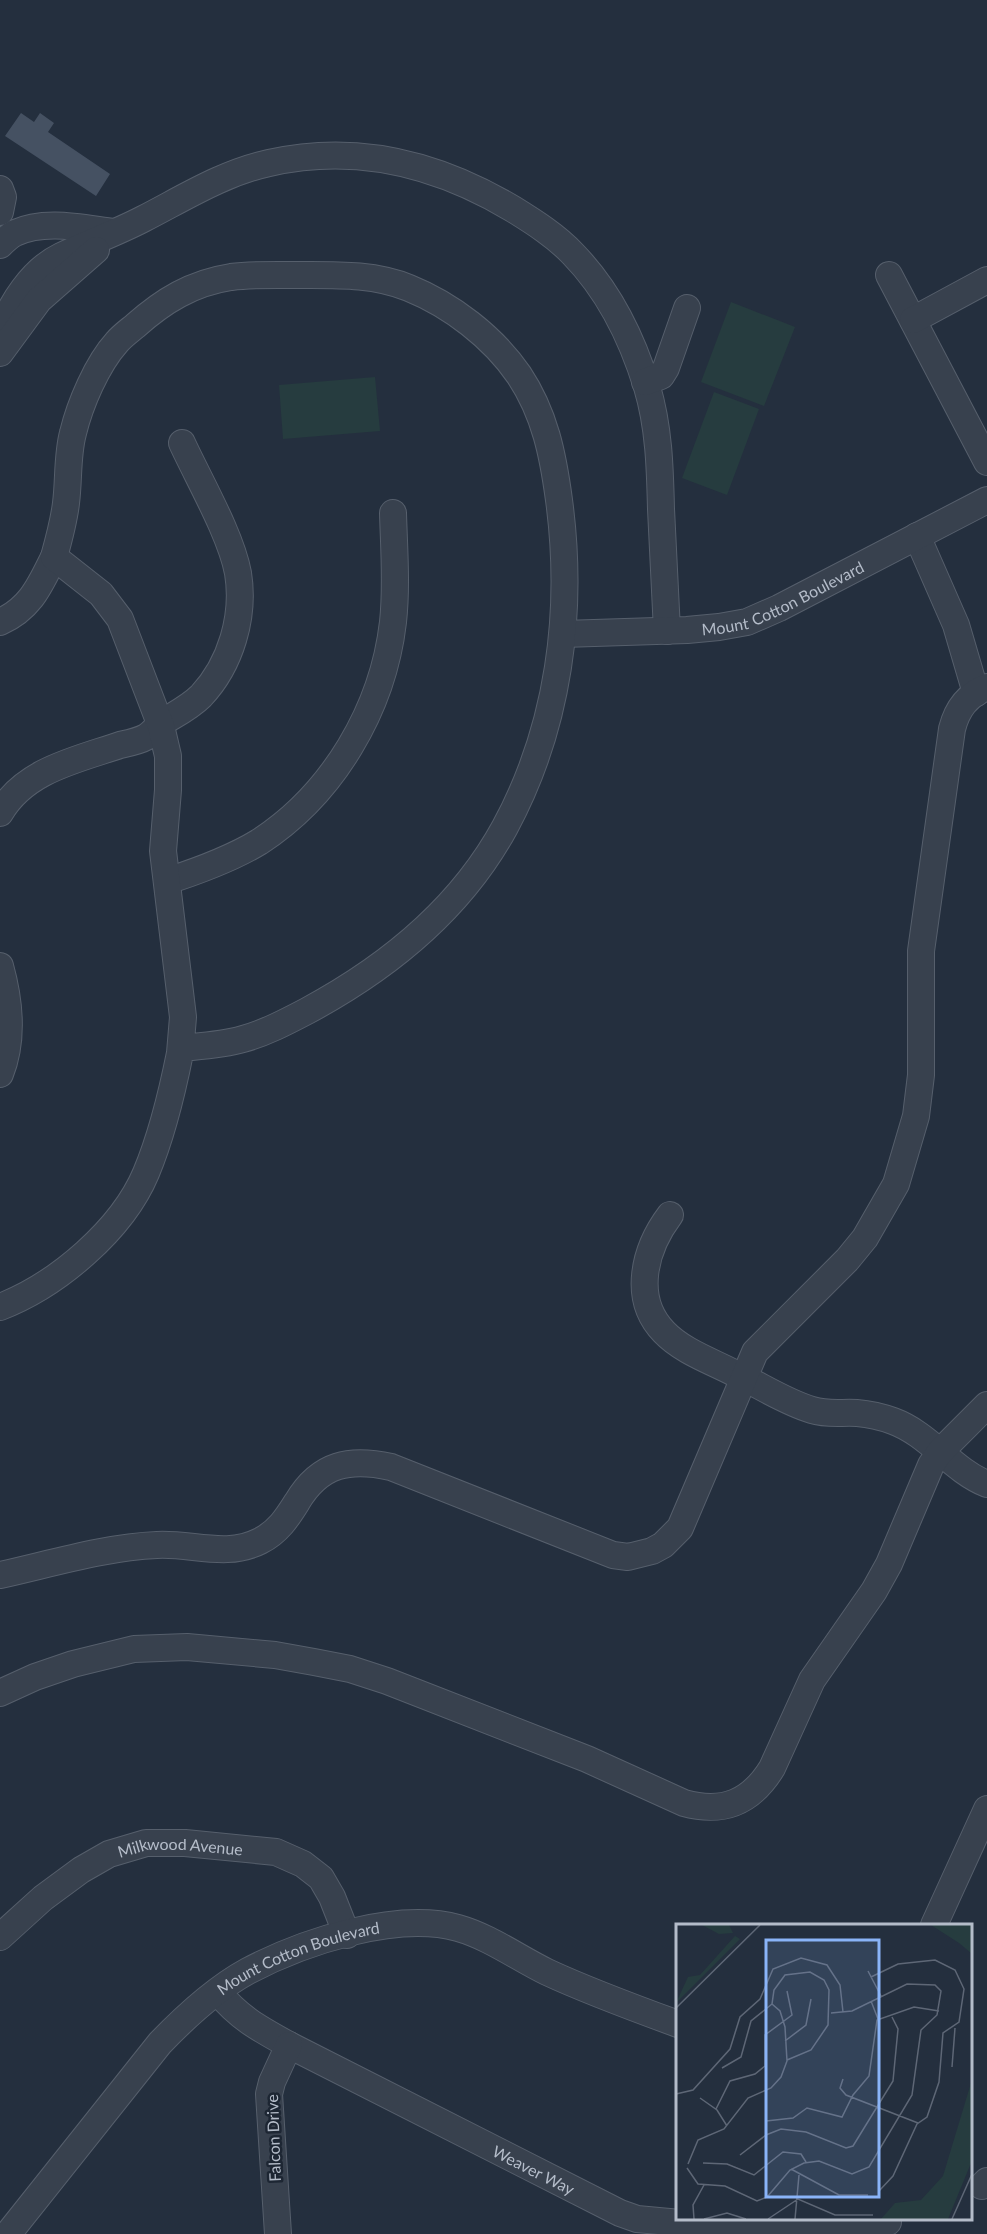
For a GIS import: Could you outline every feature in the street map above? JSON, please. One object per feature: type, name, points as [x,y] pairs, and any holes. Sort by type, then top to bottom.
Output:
[{"type":"street","points":[[2,342],[4,322],[18,298],[38,272],[59,257],[117,233],[240,170],[270,162],[303,158],[361,156],[389,159],[424,168],[491,196],[534,222],[571,252],[596,281],[619,317],[636,354],[655,422],[659,454],[667,631]]},
{"type":"street","points":[[0,189],[3,197],[0,212]]},
{"type":"street","points":[[0,245],[14,234],[40,226],[68,226],[117,233]]},
{"type":"street","points":[[0,621],[10,617],[35,595],[54,556],[66,504],[72,438],[82,402],[117,342],[163,302],[198,286],[227,278],[257,275],[348,275],[407,287],[438,302],[468,322],[501,353],[520,377],[548,435],[553,459],[566,572],[562,634],[552,702],[542,741],[526,785],[503,831],[466,886],[395,956],[335,996],[275,1028],[243,1039],[215,1045],[181,1048]]},
{"type":"street","points":[[889,275],[987,462]]},
{"type":"street","points":[[913,320],[987,280]]},
{"type":"street","points":[[645,382],[661,376],[666,368],[687,308]]},
{"type":"street","points":[[0,813],[27,782],[60,765],[147,737],[160,723],[192,703],[217,676],[230,651],[237,626],[240,598],[238,572],[231,551],[182,443]]},
{"type":"street","name":"Mount Cotton Boulevard","points":[[562,634],[667,631],[719,627],[747,622],[779,608],[987,500]]},
{"type":"street","points":[[167,881],[199,871],[259,842],[313,796],[352,744],[368,713],[380,682],[393,624],[395,597],[393,513]]},
{"type":"street","points":[[0,1575],[93,1554],[156,1545],[219,1550],[238,1548],[260,1541],[278,1529],[291,1514],[308,1486],[328,1470],[356,1463],[391,1467],[613,1555],[628,1557],[641,1555],[663,1545],[680,1528],[755,1352],[847,1260],[865,1238],[896,1184],[916,1116],[921,1075],[921,951],[952,729],[956,715],[967,699],[981,690],[917,536]]},
{"type":"street","points":[[0,1307],[41,1287],[66,1269],[113,1224],[133,1197],[146,1173],[161,1130],[181,1048],[183,1017],[163,851],[168,756],[160,723],[120,619],[101,594],[54,556]]},
{"type":"street","points":[[0,966],[9,1010],[9,1036],[5,1061],[0,1074]]},
{"type":"street","points":[[670,1215],[657,1232],[650,1250],[644,1288],[648,1305],[663,1331],[674,1340],[793,1403],[814,1411],[833,1414],[856,1413],[895,1422],[920,1436],[968,1474],[987,1484]]},
{"type":"street","points":[[0,1693],[35,1677],[73,1664],[134,1649],[187,1647],[275,1655],[350,1669],[387,1681],[587,1759],[684,1803],[698,1807],[731,1804],[757,1790],[772,1768],[812,1680],[874,1591],[889,1564],[931,1465],[940,1452],[987,1405]]},
{"type":"street","points":[[934,1924],[987,1809]]},
{"type":"street","name":"Milkwood Avenue","points":[[0,1937],[43,1898],[81,1870],[109,1854],[146,1843],[185,1843],[276,1852],[303,1864],[321,1878],[332,1897],[347,1935]]},
{"type":"street","name":"Mount Cotton Boulevard","points":[[8,2234],[160,2043],[183,2020],[218,1992],[247,1972],[287,1953],[388,1925],[410,1922],[435,1923],[459,1928],[585,1989],[676,2023]]},
{"type":"street","name":"Weaver Way","points":[[218,1992],[232,2010],[247,2022],[289,2045],[637,2220],[680,2223],[888,2222]]},
{"type":"street","name":"Falcon Drive","points":[[278,2234],[269,2094],[289,2045]]},
{"type":"green space","points":[[731,302],[795,327],[764,406],[701,382]]},
{"type":"green space","points":[[375,377],[380,431],[283,439],[279,385]]},
{"type":"green space","points":[[714,392],[759,409],[727,495],[682,478]]},
{"type":"building","points":[[21,113],[34,122],[40,113],[54,123],[48,132],[110,174],[96,196],[5,136]]}]
